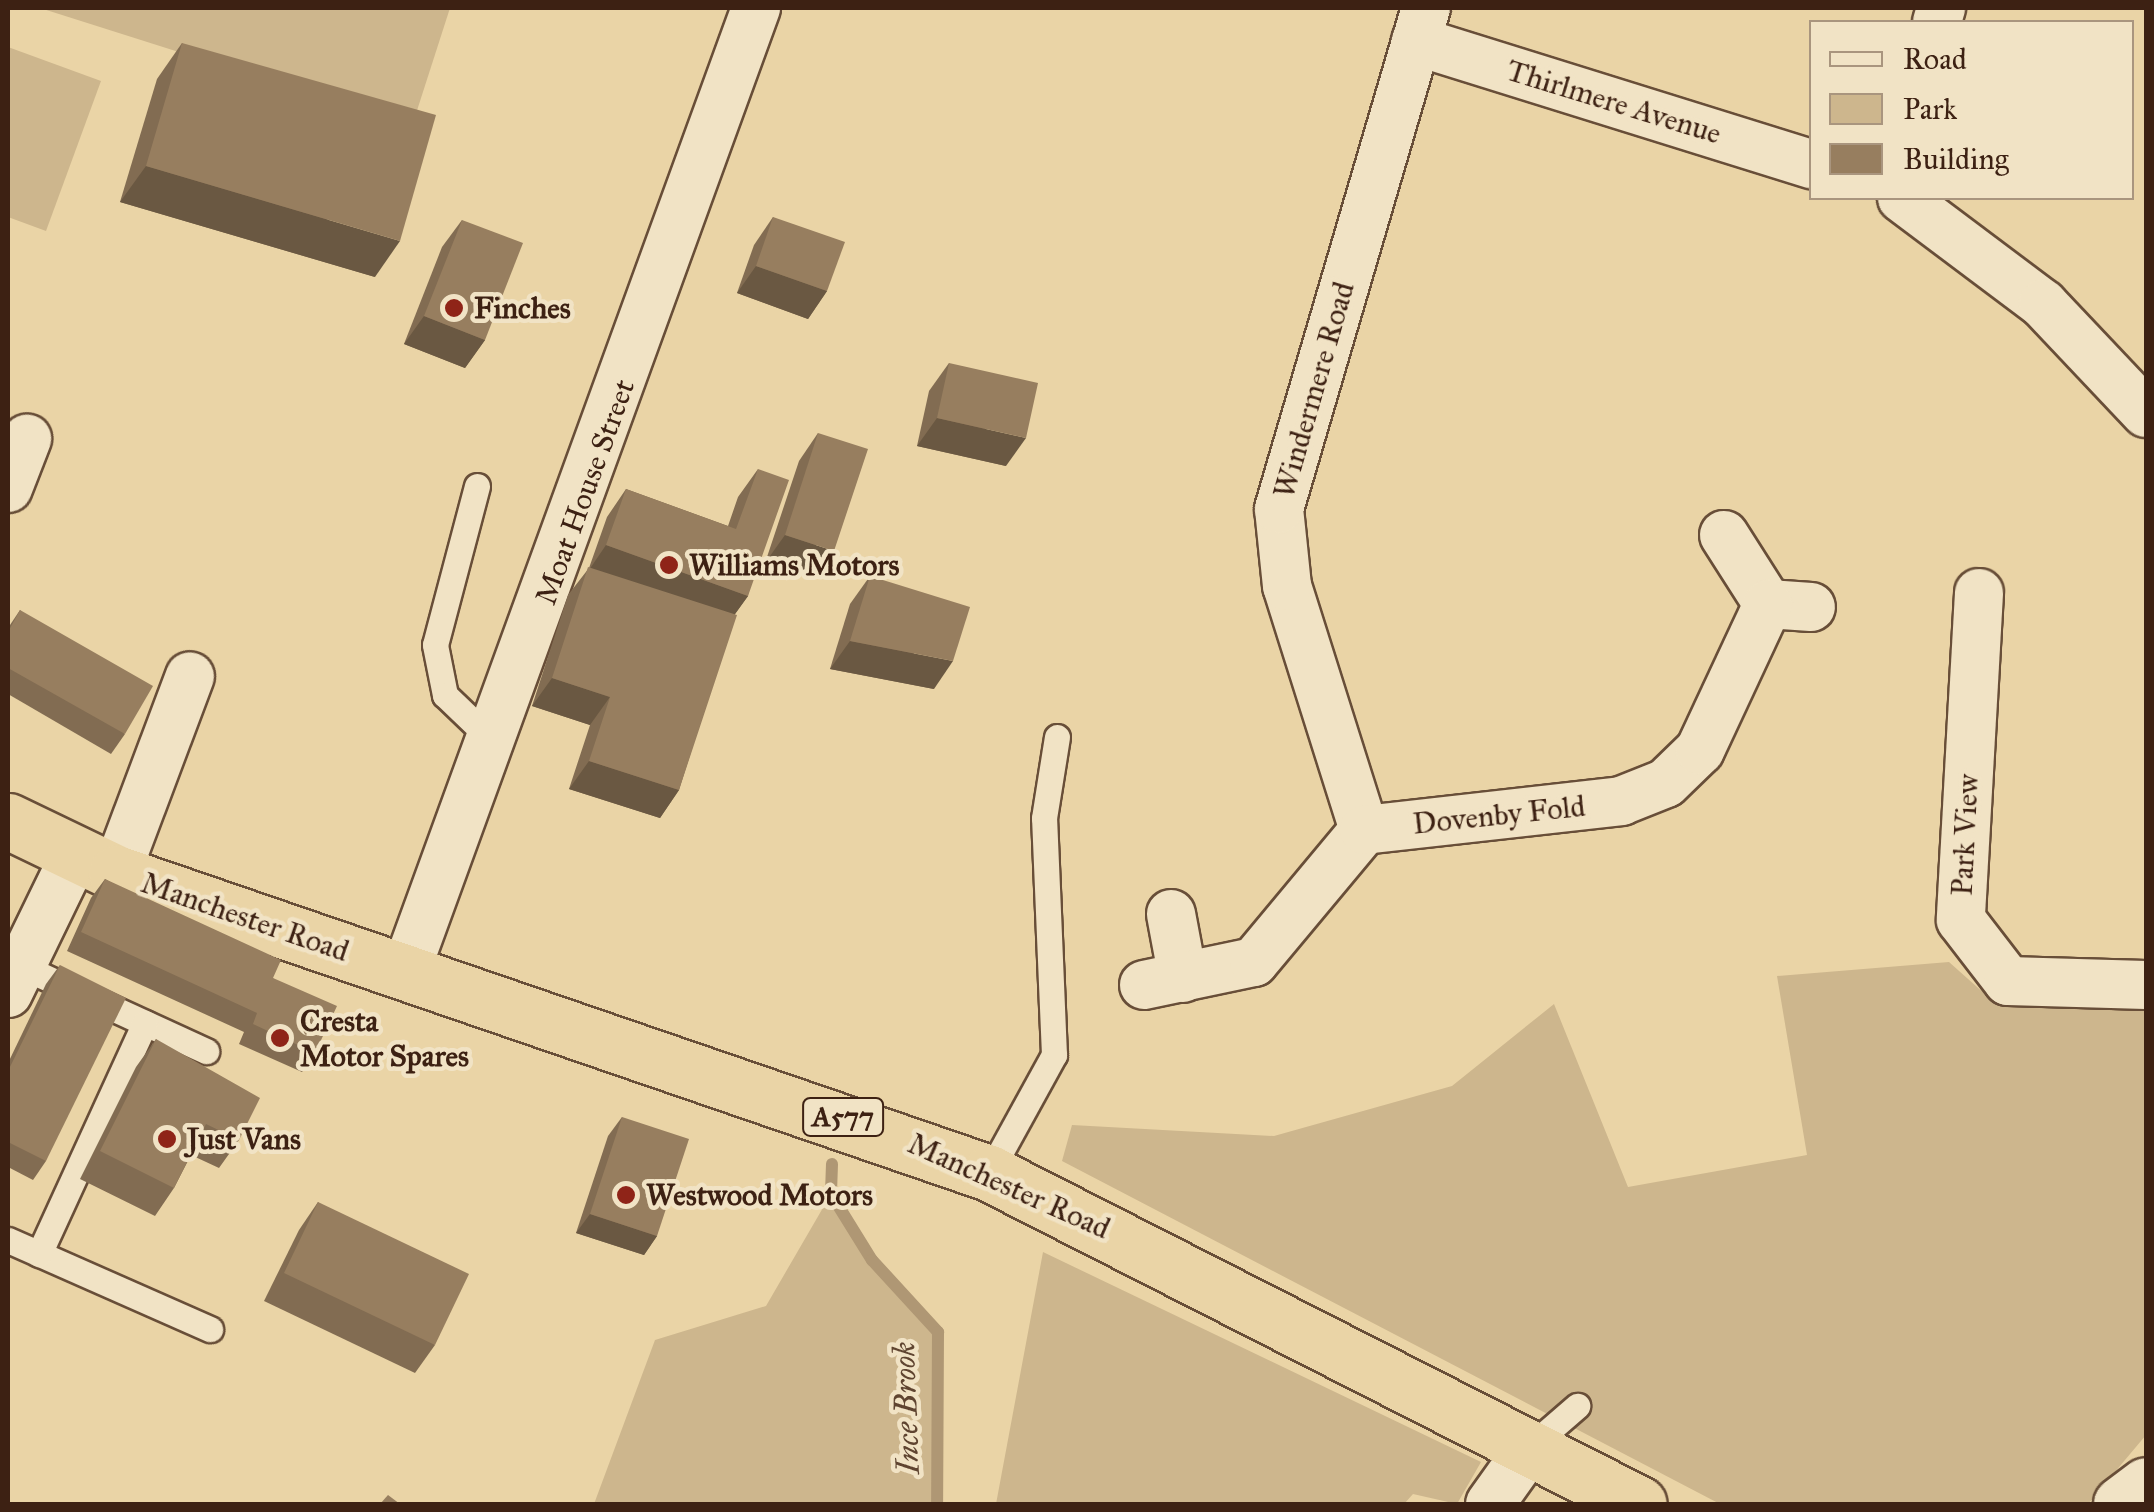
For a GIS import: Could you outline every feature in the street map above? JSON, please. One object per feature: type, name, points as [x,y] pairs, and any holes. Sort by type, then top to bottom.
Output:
[{"type":"highway","name":"Manchester Road","points":[[8,821],[95,864],[989,1173],[1640,1504]]},
{"type":"street","name":"Moat House Street","points":[[405,973],[493,741],[756,8]]},
{"type":"street","name":"Thirlmere Avenue","points":[[1421,24],[1809,163]]},
{"type":"street","name":"Windermere Road","points":[[1364,830],[1287,586],[1279,509],[1421,24]]},
{"type":"street","points":[[1905,200],[2043,304],[2146,413]]},
{"type":"street","points":[[8,488],[27,439]]},
{"type":"street","name":"Dovenby Fold","points":[[1364,830],[1621,801],[1666,784],[1700,750],[1789,606],[1724,535]]},
{"type":"street","name":"Park View","points":[[1979,593],[1960,920],[2008,981],[2146,984]]},
{"type":"street","points":[[14,979],[95,864],[190,676]]},
{"type":"street","points":[[1172,914],[1164,981],[1233,970],[1273,948],[1364,830]]},
{"type":"street","points":[[1490,1504],[1532,1446]]},
{"type":"street","points":[[2121,1504],[2146,1485]]},
{"type":"lane","points":[[477,486],[435,645],[446,695],[493,741]]},
{"type":"lane","points":[[989,1173],[1054,1055],[1044,818],[1057,737]]},
{"type":"lane","points":[[14,979],[145,1023],[206,1051]]},
{"type":"lane","points":[[39,1254],[145,1023]]},
{"type":"lane","points":[[8,1240],[210,1329]]},
{"type":"lane","points":[[1532,1446],[1576,1406]]},
{"type":"green space","points":[[40,8],[450,8],[412,126]]},
{"type":"green space","points":[[8,47],[101,81],[46,231],[8,217]]},
{"type":"green space","points":[[1949,962],[1986,995],[2146,999],[2146,1435],[2088,1504],[1720,1504],[1062,1161],[1072,1125],[1274,1136],[1452,1086],[1554,1004],[1628,1187],[1807,1155],[1777,976]]},
{"type":"green space","points":[[831,1194],[872,1260],[938,1332],[937,1504],[594,1504],[655,1340],[766,1306]]},
{"type":"green space","points":[[1043,1252],[1481,1462],[1457,1504],[1413,1494],[1404,1504],[996,1504]]},
{"type":"building","points":[[182,43],[436,115],[400,241],[146,166]]},
{"type":"building","points":[[773,217],[845,242],[827,291],[756,266]]},
{"type":"building","points":[[462,220],[523,243],[485,340],[424,316]]},
{"type":"building","points":[[949,363],[1038,383],[1026,438],[937,418]]},
{"type":"building","points":[[818,433],[868,449],[834,551],[785,535]]},
{"type":"building","points":[[758,469],[789,480],[748,596],[606,545],[626,489],[736,529]]},
{"type":"building","points":[[588,567],[737,615],[679,790],[589,761],[610,697],[552,678]]},
{"type":"building","points":[[870,576],[970,607],[953,661],[850,641]]},
{"type":"building","points":[[20,610],[153,686],[125,734],[8,668],[8,632]]},
{"type":"building","points":[[105,879],[281,960],[273,978],[337,1006],[315,1053],[253,1024],[257,1013],[81,932]]},
{"type":"building","points":[[60,965],[126,998],[46,1161],[8,1142],[8,1071]]},
{"type":"building","name":"Just Vans","points":[[156,1039],[260,1098],[239,1140],[206,1124],[174,1188],[100,1151]]},
{"type":"building","name":"Westwood Motors","points":[[622,1117],[689,1139],[657,1236],[590,1214]]},
{"type":"building","points":[[318,1202],[469,1274],[435,1345],[284,1273]]},
{"type":"building","points":[[388,1495],[400,1504],[380,1504]]},
{"type":"waterway","name":"Ince Brook","points":[[832,1164],[831,1194],[872,1260],[938,1332],[937,1504]]},
{"type":"place","name":"Finches","points":[[454,308]]},
{"type":"place","name":"Williams Motors","points":[[669,565]]},
{"type":"place","name":"Cresta Motor Spares","points":[[280,1038]]},
{"type":"place","name":"Just Vans","points":[[167,1139]]},
{"type":"place","name":"Westwood Motors","points":[[626,1195]]}]
